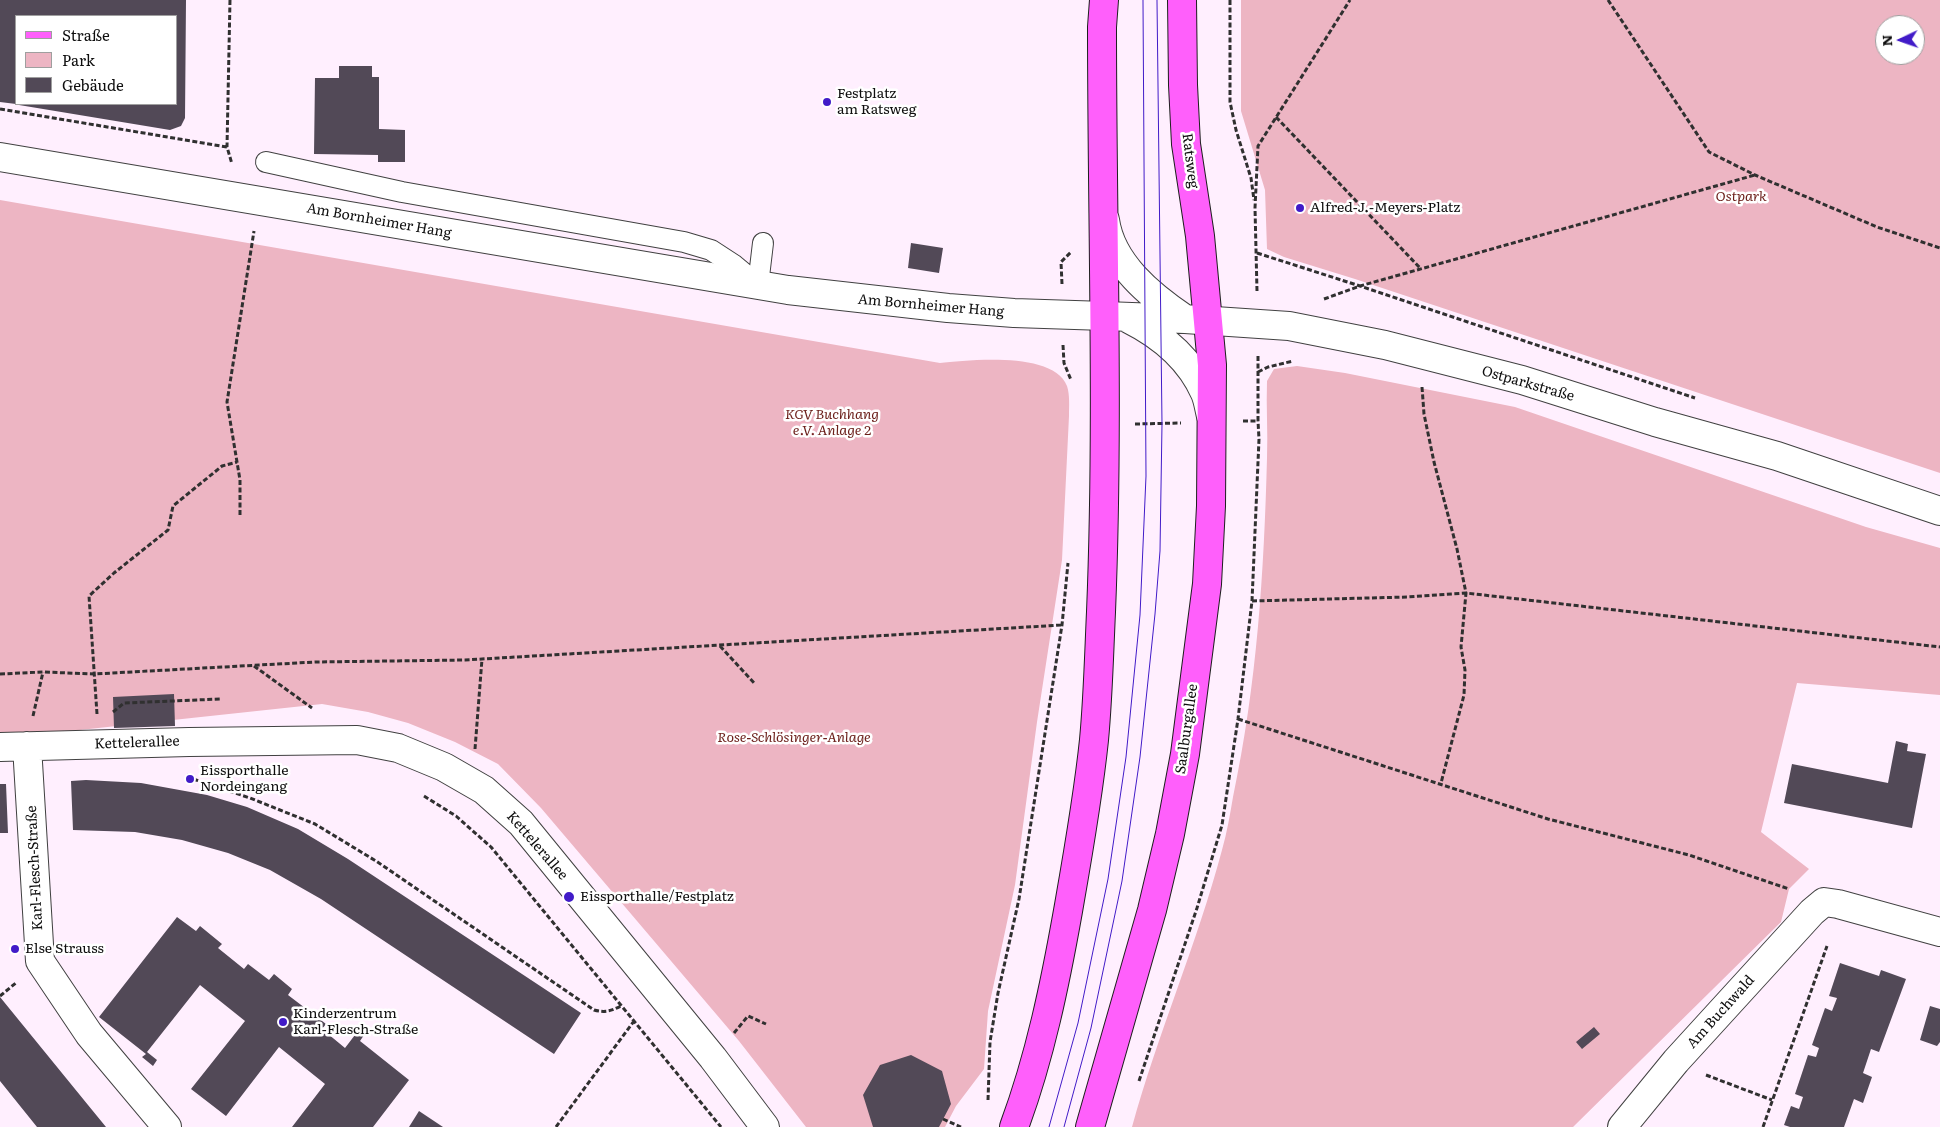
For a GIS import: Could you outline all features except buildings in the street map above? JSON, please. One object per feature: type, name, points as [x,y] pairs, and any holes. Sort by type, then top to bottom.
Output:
[{"type":"main road","points":[[1014,1127],[1026,1094],[1053,991],[1084,827],[1094,739],[1114,316],[1102,191],[1102,27],[1104,0]]},
{"type":"main road","name":"Ratsweg","points":[[1182,0],[1186,144],[1200,236],[1197,320]]},
{"type":"main road","name":"Saalburgallee","points":[[1090,1127],[1152,910],[1170,834],[1185,754],[1207,584],[1211,506],[1200,422],[1212,365],[1197,320]]},
{"type":"street","name":"Am Bornheimer Hang","points":[[0,157],[758,285],[840,297],[1014,313],[1114,316]]},
{"type":"street","points":[[1102,191],[1106,227],[1119,257],[1145,288],[1160,302],[1197,320]]},
{"type":"street","points":[[1114,316],[1153,332],[1180,354],[1205,393],[1200,422]]},
{"type":"street","name":"Ostparkstraße","points":[[1114,316],[1289,326],[1385,345],[1485,371],[1777,456],[1940,511]]},
{"type":"street","name":"Kettelerallee","points":[[0,747],[357,740],[398,748],[444,767],[484,790],[521,823],[713,1058],[765,1127]]},
{"type":"street","name":"Karl-Flesch-Straße","points":[[27,746],[40,962],[89,1034],[167,1127]]},
{"type":"street","points":[[1824,902],[1838,904],[1940,932]]},
{"type":"street","name":"Am Buchwald","points":[[1622,1127],[1676,1061],[1812,912],[1824,902]]},
{"type":"lane","points":[[266,162],[394,190],[684,242],[711,250],[734,265],[758,285]]},
{"type":"lane","points":[[758,285],[763,242]]},
{"type":"path","points":[[0,109],[227,148],[230,0]]},
{"type":"path","points":[[1230,0],[1230,102],[1236,130],[1251,178],[1255,208]]},
{"type":"path","points":[[1257,272],[1255,208],[1258,146],[1350,0]]},
{"type":"path","points":[[1608,0],[1709,152],[1755,175],[1877,227],[1940,248]]},
{"type":"path","points":[[1276,117],[1421,269]]},
{"type":"path","points":[[1360,286],[1755,175]]},
{"type":"path","points":[[240,515],[240,480],[227,402],[254,225]]},
{"type":"path","points":[[1256,253],[1697,398]]},
{"type":"path","points":[[1127,424],[1258,421],[1258,363]]},
{"type":"path","points":[[1422,384],[1424,414],[1434,462],[1457,548],[1466,593],[1461,647],[1465,670],[1464,696],[1441,783]]},
{"type":"path","points":[[98,722],[89,596],[114,573],[168,530],[173,506],[222,466],[237,462]]},
{"type":"path","points":[[1252,601],[1407,597],[1466,593],[1940,647]]},
{"type":"path","points":[[0,674],[42,672],[94,674],[315,662],[482,659],[1062,625],[1019,899],[991,1032],[988,1102]]},
{"type":"path","points":[[719,646],[755,684]]},
{"type":"path","points":[[474,755],[482,659]]},
{"type":"path","points":[[254,665],[318,712]]},
{"type":"path","points":[[27,746],[42,672]]},
{"type":"path","points":[[124,703],[220,699]]},
{"type":"path","points":[[1238,719],[1548,819],[1688,855],[1824,902]]},
{"type":"path","points":[[184,773],[196,780],[250,798],[315,824],[376,861],[594,1010],[611,1011],[621,1006]]},
{"type":"path","points":[[418,792],[456,816],[491,847],[720,1127]]},
{"type":"path","points":[[1763,1127],[1827,944]]},
{"type":"path","points":[[731,1036],[748,1016],[766,1024]]},
{"type":"path","points":[[556,1127],[634,1021]]},
{"type":"path","points":[[1698,1072],[1772,1100]]},
{"type":"path","points":[[943,1119],[960,1127]]},
{"type":"green space","name":"Ostpark","points":[[1241,0],[1940,0],[1940,473],[1284,257],[1267,249],[1265,190],[1241,111]]},
{"type":"green space","name":"Rose-Schlösinger-Anlage","points":[[0,200],[940,363],[970,360],[1010,360],[1046,367],[1059,375],[1067,386],[1069,393],[1062,560],[1037,722],[1015,885],[988,1011],[984,1069],[956,1106],[945,1127],[806,1127],[739,1041],[541,808],[498,764],[455,742],[408,723],[368,712],[322,704],[0,737]]},
{"type":"green space","points":[[1297,366],[1345,373],[1515,407],[1866,527],[1940,548],[1940,695],[1797,683],[1761,832],[1809,869],[1789,889],[1781,922],[1573,1127],[1132,1127],[1142,1092],[1201,920],[1227,830],[1248,713],[1258,628],[1266,501],[1267,381],[1274,369]]},
{"type":"tram line","points":[[1049,1127],[1078,1023],[1108,879],[1126,757],[1140,615],[1146,476],[1143,0]]},
{"type":"tram line","points":[[1064,1127],[1091,1028],[1122,881],[1140,757],[1155,614],[1160,551],[1162,424],[1157,0]]},
{"type":"place","name":"Festplatz am Ratsweg","points":[[827,102]]},
{"type":"place","name":"Alfred-J.-Meyers-Platz","points":[[1300,208]]},
{"type":"place","name":"Eissporthalle Nordeingang","points":[[190,779]]},
{"type":"place","name":"Eissporthalle/Festplatz","points":[[569,897]]},
{"type":"place","name":"Else Strauss","points":[[15,949]]},
{"type":"place","name":"Kinderzentrum Karl-Flesch-Straße","points":[[283,1022]]},
{"type":"park label","name":"KGV Buchhang e.V. Anlage 2","points":[[832,424]]}]
